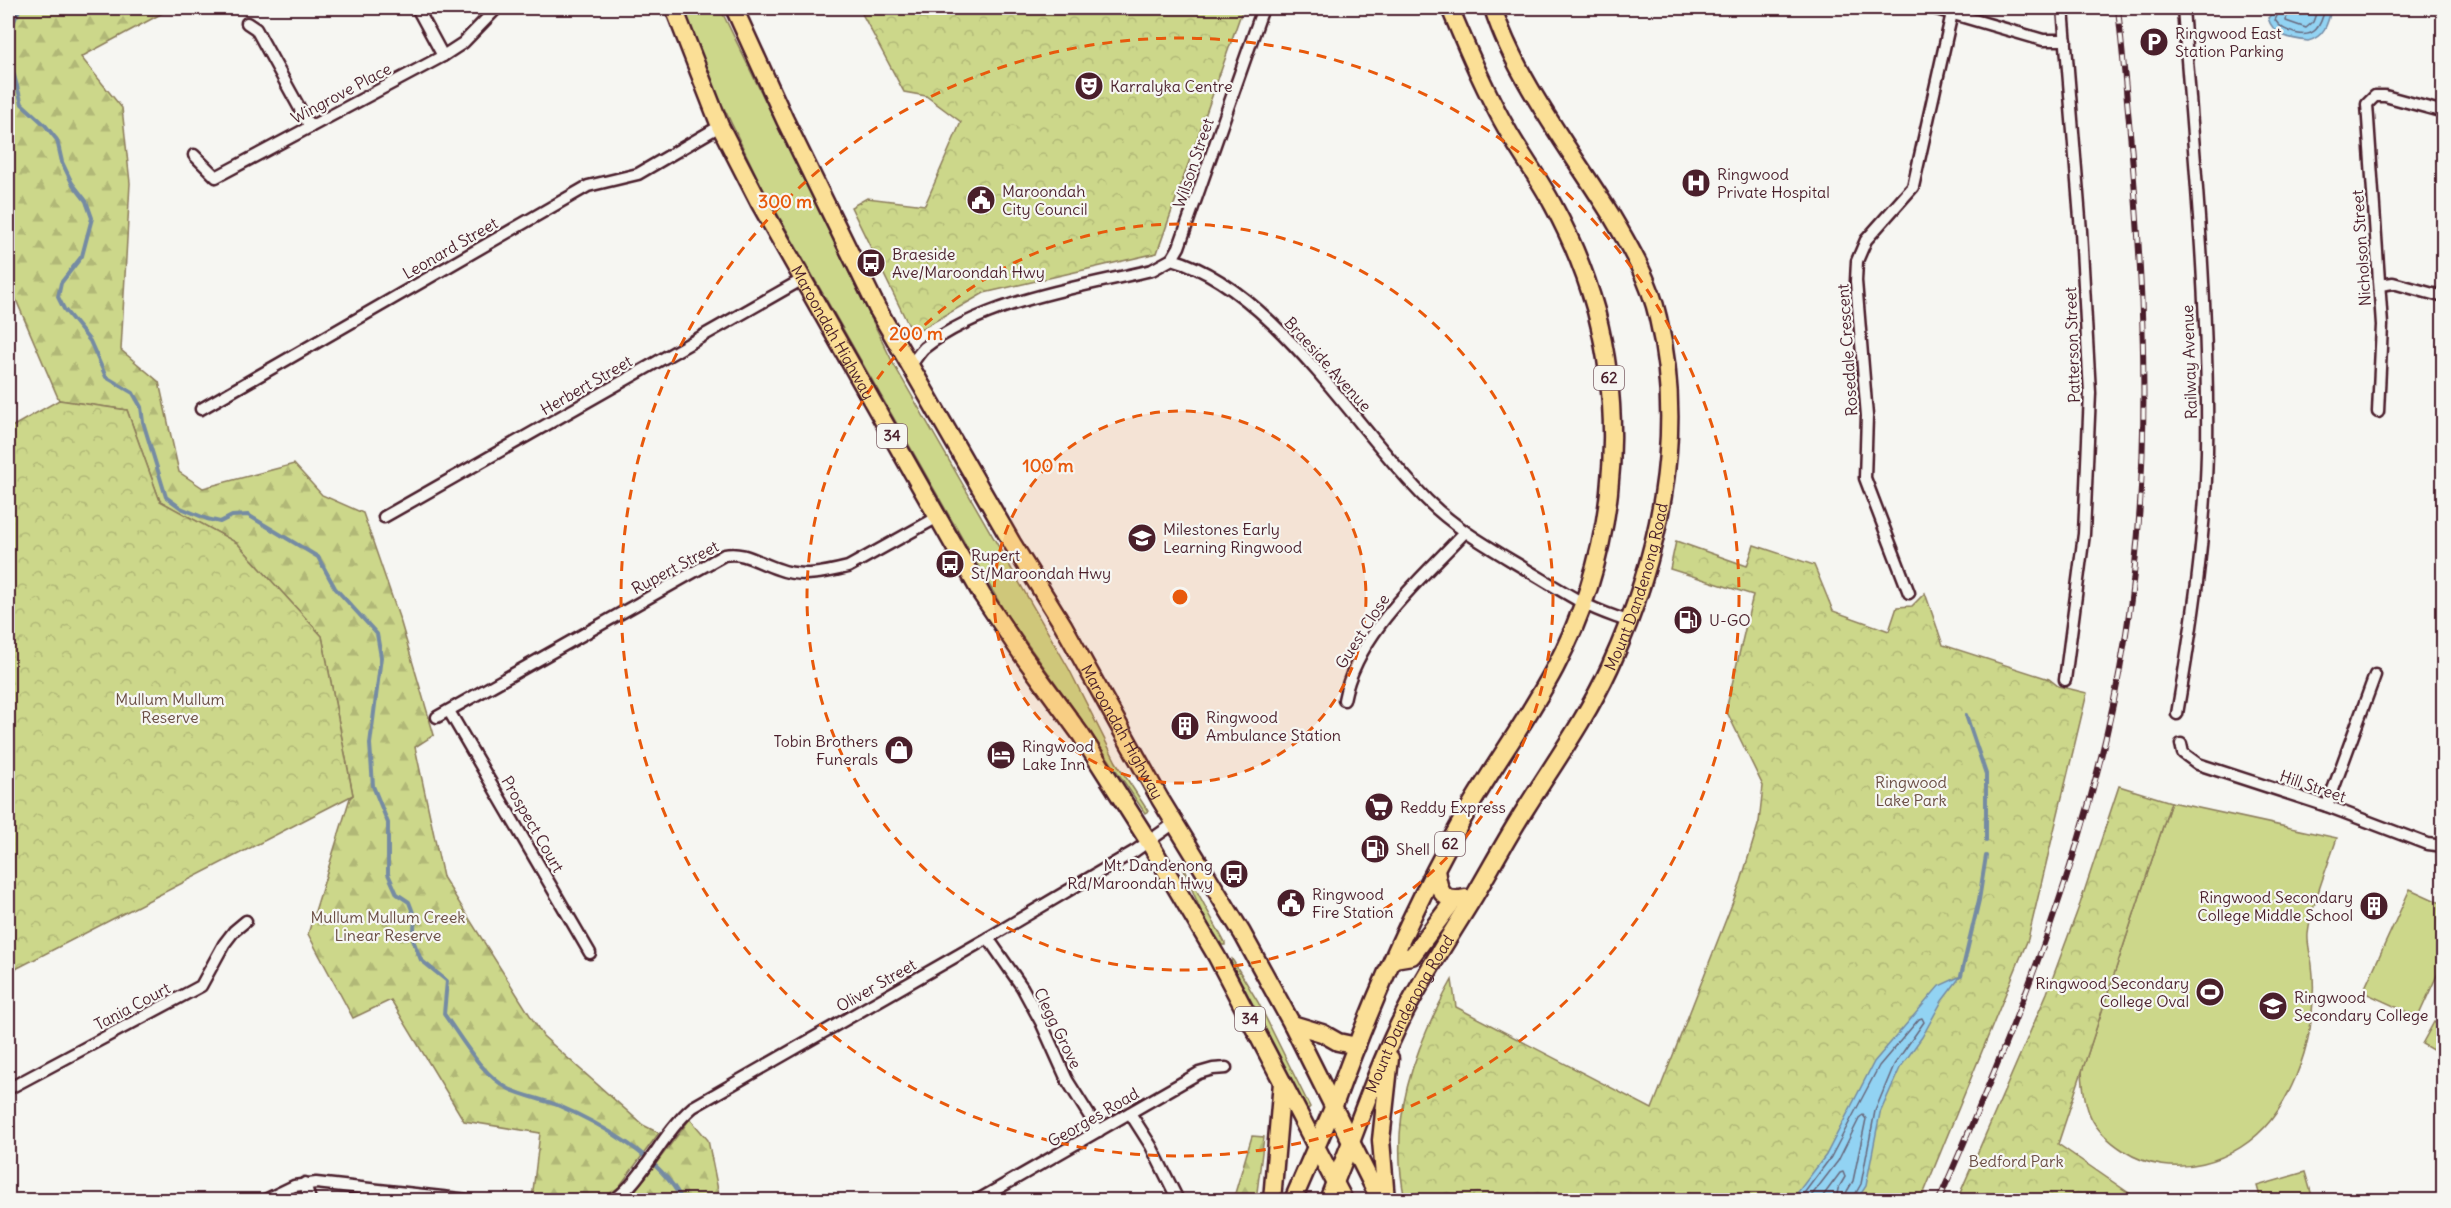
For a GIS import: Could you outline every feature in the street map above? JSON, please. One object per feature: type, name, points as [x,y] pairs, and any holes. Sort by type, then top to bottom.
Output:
[{"type":"main road","name":"Maroondah Highway","points":[[674,8],[720,126],[759,202],[982,595],[1081,735],[1149,842],[1216,957],[1344,1200]]},
{"type":"main road","name":"Maroondah Highway","points":[[734,8],[785,120],[877,308],[1012,543],[1063,625],[1160,799],[1176,822],[1292,1024],[1380,1200]]},
{"type":"main road","name":"Mount Dandenong Road","points":[[1333,1108],[1394,958],[1436,870],[1462,821],[1546,684],[1567,644],[1584,604],[1599,556],[1613,454],[1610,379],[1600,328],[1582,269],[1553,204],[1483,85],[1450,8]]},
{"type":"main road","name":"Mount Dandenong Road","points":[[1328,1200],[1391,1042],[1424,979],[1596,695],[1629,622],[1660,516],[1671,435],[1666,364],[1658,316],[1633,253],[1523,76],[1498,25],[1493,8]]},
{"type":"main road","points":[[1436,870],[1442,892],[1447,898],[1454,900],[1474,896]]},
{"type":"main road","points":[[1394,958],[1412,956],[1454,900]]},
{"type":"main road","points":[[1292,1024],[1322,1033],[1338,1042],[1358,1046]]},
{"type":"main road","points":[[1386,1200],[1382,1140],[1391,1042]]},
{"type":"main road","points":[[1272,1200],[1282,1082]]},
{"type":"main road","name":"62","points":[[1293,1200],[1333,1108]]},
{"type":"street","points":[[417,8],[442,56]]},
{"type":"street","name":"Wingrove Place","points":[[194,155],[216,177],[442,56],[463,43],[497,8]]},
{"type":"street","name":"Wilson Street","points":[[1172,259],[1179,247],[1263,8]]},
{"type":"street","points":[[1933,8],[2043,40],[2066,40]]},
{"type":"street","name":"Patterson Street","points":[[2063,8],[2081,231],[2090,393],[2084,534],[2065,680]]},
{"type":"street","name":"Railway Avenue","points":[[2177,714],[2196,601],[2206,453],[2206,363],[2183,8]]},
{"type":"street","name":"Rosedale Crescent","points":[[1909,593],[1865,478],[1867,416],[1856,281],[1857,261],[1866,240],[1913,187],[1952,13]]},
{"type":"street","points":[[247,23],[256,29],[310,127]]},
{"type":"street","name":"Nicholson Street","points":[[2378,412],[2382,325],[2366,113],[2370,100],[2375,96],[2385,96],[2444,112]]},
{"type":"street","name":"Leonard Street","points":[[201,409],[588,186],[638,174],[720,126]]},
{"type":"street","points":[[910,366],[925,347],[992,311],[1016,302],[1152,270],[1172,259]]},
{"type":"street","name":"Braeside Avenue","points":[[1172,259],[1202,269],[1241,297],[1284,334],[1428,500],[1466,532],[1584,604],[1629,622]]},
{"type":"street","name":"Herbert Street","points":[[384,518],[803,279]]},
{"type":"street","points":[[2380,285],[2393,283],[2444,297]]},
{"type":"street","name":"Rupert Street","points":[[437,717],[724,555],[744,555],[776,569],[796,574],[832,571],[848,567],[938,517]]},
{"type":"street","name":"Guest Close","points":[[1344,700],[1353,670],[1392,608],[1466,532]]},
{"type":"street","points":[[2327,806],[2375,675]]},
{"type":"street","name":"Prospect Court","points":[[449,711],[590,953]]},
{"type":"street","name":"Hill Street","points":[[2181,744],[2184,753],[2198,764],[2327,806],[2427,844],[2444,846]]},
{"type":"street","name":"Oliver Street","points":[[614,1200],[624,1193],[676,1123],[693,1107],[988,938],[1149,842],[1176,822]]},
{"type":"street","name":"Tania Court","points":[[8,1089],[201,986],[224,944],[246,921]]},
{"type":"street","name":"Clegg Grove","points":[[988,938],[1022,987],[1041,1022],[1067,1080],[1099,1131]]},
{"type":"street","name":"Georges Road","points":[[978,1200],[1199,1073],[1226,1068]]},
{"type":"street","points":[[1130,1113],[1151,1146],[1178,1200]]},
{"type":"street","points":[[265,1200],[305,1183],[326,1183],[469,1200]]},
{"type":"street","points":[[305,1183],[310,1200]]},
{"type":"green space","name":"Mullum Mullum Creek Linear Reserve","points":[[8,8],[172,8],[81,57],[122,108],[130,183],[121,350],[159,382],[179,472],[203,488],[294,464],[322,495],[363,513],[401,623],[434,735],[415,747],[443,877],[543,1036],[643,1125],[659,1133],[619,1187],[600,1200],[532,1199],[540,1133],[464,1121],[391,1000],[353,1018],[308,934],[350,798],[353,795],[322,636],[237,543],[160,501],[127,410],[59,400],[8,281]]},
{"type":"green space","points":[[682,8],[720,8],[893,363],[1069,669],[1116,762],[1148,811],[1145,813],[1006,614],[963,540],[760,183],[712,83]]},
{"type":"green space","points":[[859,8],[1243,8],[1157,253],[984,293],[920,330],[909,326],[851,207],[867,198],[925,205],[961,122],[926,96],[904,92]]},
{"type":"green space","name":"Mullum Mullum Reserve","points":[[59,400],[127,410],[160,501],[237,543],[322,636],[353,795],[8,973],[8,429]]},
{"type":"green space","name":"Ringwood Lake Park","points":[[1676,541],[1747,566],[1754,545],[1814,565],[1833,611],[1889,631],[1897,607],[1912,606],[1925,593],[1943,645],[2049,679],[2058,686],[2087,693],[2028,939],[1921,1200],[1405,1200],[1400,1142],[1402,1114],[1416,1059],[1438,1006],[1452,980],[1456,1007],[1652,1109],[1741,881],[1759,822],[1763,786],[1726,710],[1753,595],[1670,569]]},
{"type":"green space","name":"Bedford Park","points":[[2119,786],[2171,802],[2058,1144],[2139,1200],[1957,1200],[2047,993],[2080,904]]},
{"type":"green space","name":"Ringwood Secondary College Oval","points":[[2171,802],[2337,838],[2310,923],[2308,938],[2313,981],[2312,1013],[2304,1053],[2291,1088],[2271,1120],[2257,1135],[2222,1157],[2183,1166],[2162,1165],[2143,1160],[2124,1151],[2103,1135],[2087,1108],[2082,1071]]},
{"type":"green space","points":[[1179,858],[1225,945],[1222,945],[1203,916]]},
{"type":"green space","points":[[2410,889],[2443,904],[2443,962],[2418,1017],[2363,992]]},
{"type":"green space","points":[[1232,959],[1258,1002],[1310,1107],[1307,1110],[1231,962]]},
{"type":"green space","points":[[2434,1022],[2443,1027],[2443,1056],[2422,1044]]},
{"type":"green space","points":[[690,1119],[708,1140],[720,1200],[628,1200]]},
{"type":"green space","points":[[1252,1136],[1264,1137],[1256,1200],[1233,1200]]},
{"type":"green space","points":[[2305,1172],[2313,1199],[2261,1200],[2257,1186]]},
{"type":"water","points":[[2277,8],[2331,9],[2322,33],[2308,41],[2289,38],[2274,29],[2268,18]]},
{"type":"water","points":[[1961,976],[1942,1001],[1922,1037],[1900,1068],[1880,1113],[1866,1186],[1857,1200],[1792,1200],[1826,1155],[1874,1062],[1939,986]]},
{"type":"waterway","points":[[20,8],[10,30],[10,61],[22,104],[45,125],[57,140],[62,162],[72,183],[86,201],[92,218],[82,256],[61,283],[58,297],[64,309],[90,341],[106,377],[133,393],[141,407],[143,422],[166,497],[181,508],[220,522],[232,516],[248,515],[318,557],[335,588],[377,634],[381,657],[370,744],[373,786],[388,823],[388,874],[397,894],[409,902],[415,918],[413,940],[421,960],[447,981],[444,1014],[481,1065],[499,1082],[509,1089],[557,1105],[610,1132],[645,1156],[660,1170],[682,1200]]},
{"type":"waterway","points":[[1966,715],[1986,774],[1986,841]]},
{"type":"waterway","points":[[1961,976],[1979,900],[1986,856]]},
{"type":"railway","points":[[1939,1200],[2026,993],[2075,852],[2095,781],[2126,634],[2136,556],[2142,478],[2144,399],[2133,164],[2118,8]]},
{"type":"place","name":"Ringwood East Station Parking","points":[[2154,42]]},
{"type":"place","name":"Karralyka Centre","points":[[1089,86]]},
{"type":"place","name":"Ringwood Private Hospital","points":[[1696,183]]},
{"type":"place","name":"Maroondah City Council","points":[[981,200]]},
{"type":"place","name":"Braeside Ave/Maroondah Hwy","points":[[871,263]]},
{"type":"place","name":"Milestones Early Learning Ringwood","points":[[1142,538]]},
{"type":"place","name":"Rupert St/Maroondah Hwy","points":[[950,564]]},
{"type":"place","name":"U-GO","points":[[1688,620]]},
{"type":"place","name":"Ringwood Ambulance Station","points":[[1185,726]]},
{"type":"place","name":"Tobin Brothers Funerals","points":[[899,750]]},
{"type":"place","name":"Ringwood Lake Inn","points":[[1001,755]]},
{"type":"place","name":"Reddy Express","points":[[1379,807]]},
{"type":"place","name":"Shell","points":[[1375,849]]},
{"type":"place","name":"Mt. Dandenong Rd/Maroondah Hwy","points":[[1234,874]]},
{"type":"place","name":"Ringwood Fire Station","points":[[1291,903]]},
{"type":"place","name":"Ringwood Secondary College Middle School","points":[[2374,906]]},
{"type":"place","name":"Ringwood Secondary College Oval","points":[[2210,992]]},
{"type":"place","name":"Ringwood Secondary College","points":[[2273,1006]]}]
